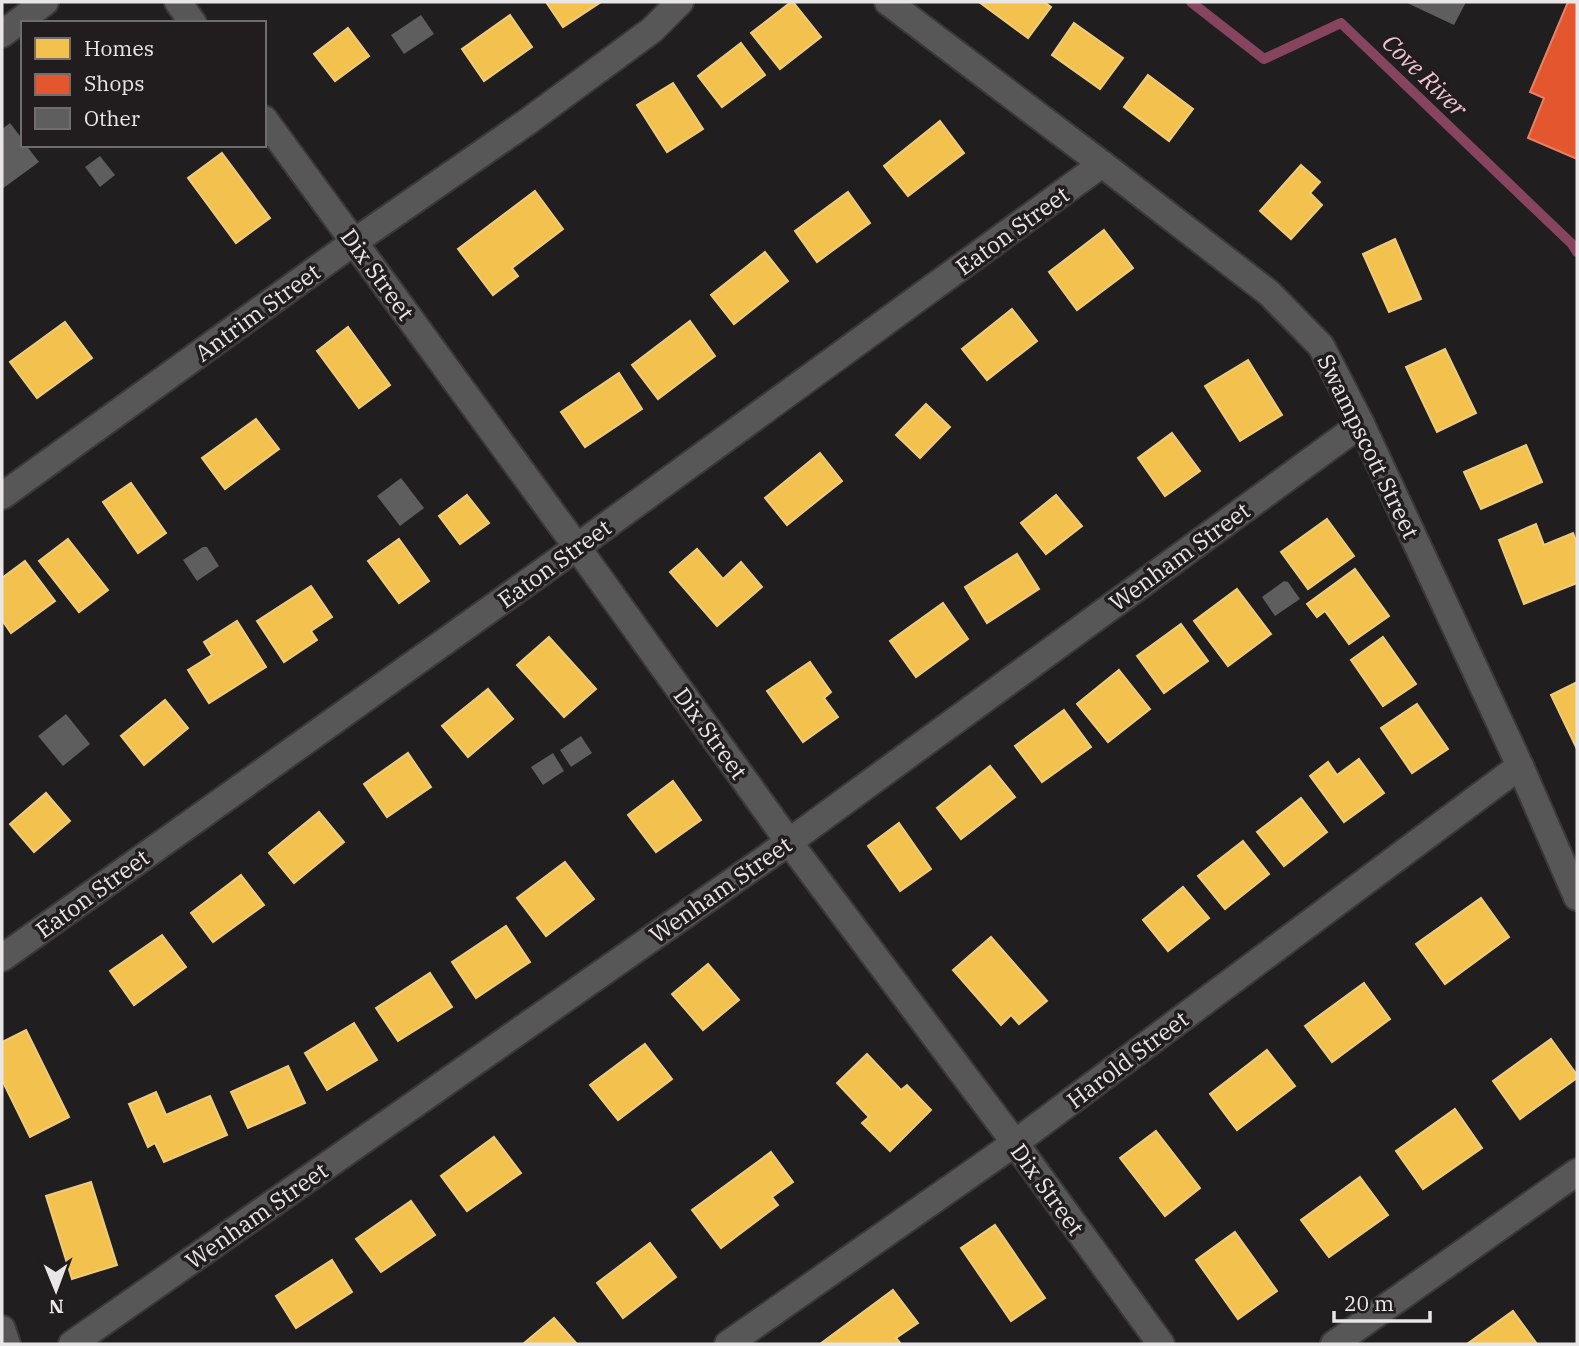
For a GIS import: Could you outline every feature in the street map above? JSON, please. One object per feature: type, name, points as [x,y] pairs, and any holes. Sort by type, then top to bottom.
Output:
[{"type":"street","points":[[2,34],[45,2]]},
{"type":"street","points":[[178,2],[192,21]]},
{"type":"street","name":"Antrim Street","points":[[2,496],[354,242],[527,122],[652,30],[680,2]]},
{"type":"street","name":"Swampscott Street","points":[[888,2],[1269,293],[1321,346],[1361,424],[1520,766],[1577,897]]},
{"type":"street","name":"Dix Street","points":[[266,122],[789,842],[1015,1143],[1161,1344]]},
{"type":"street","name":"Eaton Street","points":[[2,958],[577,547],[1102,164]]},
{"type":"street","name":"Wenham Street","points":[[72,1344],[789,842],[1361,424]]},
{"type":"street","name":"Harold Street","points":[[728,1344],[1015,1143],[1520,766]]},
{"type":"street","points":[[1334,1344],[1577,1172]]},
{"type":"street","points":[[2,1329],[7,1344]]},
{"type":"building: Homes","points":[[546,2],[601,2],[563,27]]},
{"type":"building: Homes","points":[[791,2],[821,37],[780,69],[751,33]]},
{"type":"building: Homes","points":[[979,2],[1044,2],[1051,7],[1028,38]]},
{"type":"building: Homes","points":[[510,15],[532,47],[484,81],[462,49]]},
{"type":"building: Homes","points":[[1074,23],[1123,58],[1100,89],[1052,55]]},
{"type":"building: Homes","points":[[348,28],[369,56],[335,81],[314,54]]},
{"type":"building: Homes","points":[[741,43],[765,75],[722,107],[698,76]]},
{"type":"building: Homes","points":[[1148,75],[1193,109],[1169,141],[1124,107]]},
{"type":"building: Homes","points":[[673,83],[703,129],[667,152],[637,105]]},
{"type":"building: Homes","points":[[940,121],[964,153],[908,196],[884,166]]},
{"type":"building: Homes","points":[[222,153],[270,218],[236,243],[188,178]]},
{"type":"building: Homes","points":[[1301,165],[1320,182],[1310,193],[1322,205],[1291,239],[1260,211]]},
{"type":"building: Homes","points":[[535,191],[563,229],[512,268],[518,276],[493,295],[458,249]]},
{"type":"building: Homes","points":[[848,192],[870,223],[817,262],[795,231]]},
{"type":"building: Homes","points":[[1104,230],[1133,268],[1077,310],[1049,272]]},
{"type":"building: Homes","points":[[1395,239],[1421,299],[1389,312],[1363,254]]},
{"type":"building: Homes","points":[[765,252],[788,281],[734,324],[711,295]]},
{"type":"building: Homes","points":[[1012,309],[1037,341],[987,380],[962,349]]},
{"type":"building: Homes","points":[[690,321],[715,356],[658,399],[632,365]]},
{"type":"building: Homes","points":[[65,322],[92,358],[37,398],[10,362]]},
{"type":"building: Homes","points":[[348,327],[390,385],[359,408],[317,351]]},
{"type":"building: Homes","points":[[1445,349],[1476,413],[1437,432],[1406,367]]},
{"type":"building: Homes","points":[[1248,360],[1282,415],[1240,441],[1205,386]]},
{"type":"building: Homes","points":[[619,373],[642,409],[585,447],[561,412]]},
{"type":"building: Homes","points":[[926,404],[950,427],[920,458],[896,435]]},
{"type":"building: Homes","points":[[256,419],[279,449],[225,489],[202,458]]},
{"type":"building: Homes","points":[[1172,433],[1200,471],[1165,496],[1138,458]]},
{"type":"building: Homes","points":[[1526,445],[1542,482],[1481,509],[1464,472]]},
{"type":"building: Homes","points":[[820,453],[842,481],[787,525],[765,498]]},
{"type":"building: Homes","points":[[131,483],[166,533],[138,553],[103,502]]},
{"type":"building: Homes","points":[[467,495],[489,523],[460,544],[439,516]]},
{"type":"building: Homes","points":[[1056,495],[1082,526],[1046,554],[1021,523]]},
{"type":"building: Homes","points":[[1327,519],[1354,556],[1308,589],[1281,552]]},
{"type":"building: Homes","points":[[1536,524],[1544,545],[1573,533],[1577,544],[1577,583],[1524,604],[1499,540]]},
{"type":"building: Homes","points":[[68,539],[108,590],[79,612],[39,561]]},
{"type":"building: Homes","points":[[399,539],[429,581],[399,603],[368,561]]},
{"type":"building: Homes","points":[[697,549],[723,579],[741,562],[762,587],[717,626],[670,572]]},
{"type":"building: Homes","points":[[1017,554],[1039,589],[987,623],[965,587]]},
{"type":"building: Homes","points":[[25,561],[55,601],[11,633],[2,620],[2,578]]},
{"type":"building: Homes","points":[[1355,569],[1389,616],[1349,644],[1325,611],[1317,617],[1307,604]]},
{"type":"building: Homes","points":[[311,586],[332,617],[311,631],[317,640],[284,662],[257,621]]},
{"type":"building: Homes","points":[[1237,589],[1271,634],[1228,666],[1194,621]]},
{"type":"building: Homes","points":[[943,603],[968,639],[916,677],[890,641]]},
{"type":"building: Homes","points":[[237,621],[266,667],[209,703],[188,670],[212,655],[204,642]]},
{"type":"building: Homes","points":[[1181,624],[1208,661],[1164,693],[1137,656]]},
{"type":"building: Homes","points":[[549,637],[596,689],[564,717],[517,665]]},
{"type":"building: Homes","points":[[1383,637],[1416,684],[1383,706],[1351,660]]},
{"type":"building: Homes","points":[[810,662],[831,692],[824,698],[838,717],[803,742],[767,691]]},
{"type":"building: Homes","points":[[1119,670],[1150,709],[1108,742],[1077,704]]},
{"type":"building: Homes","points":[[1577,682],[1577,749],[1551,695]]},
{"type":"building: Homes","points":[[488,689],[513,719],[468,757],[442,726]]},
{"type":"building: Homes","points":[[165,700],[188,728],[144,765],[121,736]]},
{"type":"building: Homes","points":[[1417,704],[1448,749],[1412,773],[1381,728]]},
{"type":"building: Homes","points":[[1064,710],[1091,747],[1042,782],[1015,746]]},
{"type":"building: Homes","points":[[408,753],[431,787],[387,817],[364,784]]},
{"type":"building: Homes","points":[[1359,759],[1384,793],[1344,822],[1310,776],[1328,762],[1337,775]]},
{"type":"building: Homes","points":[[990,766],[1015,797],[961,839],[937,808]]},
{"type":"building: Homes","points":[[673,781],[701,820],[656,852],[628,815]]},
{"type":"building: Homes","points":[[46,793],[70,821],[34,852],[10,824]]},
{"type":"building: Homes","points":[[1301,798],[1327,832],[1284,866],[1257,832]]},
{"type":"building: Homes","points":[[319,812],[344,842],[294,883],[269,853]]},
{"type":"building: Homes","points":[[899,823],[931,869],[900,891],[868,846]]},
{"type":"building: Homes","points":[[1243,841],[1269,874],[1225,909],[1198,876]]},
{"type":"building: Homes","points":[[565,862],[594,899],[546,936],[517,898]]},
{"type":"building: Homes","points":[[241,875],[264,905],[213,942],[191,913]]},
{"type":"building: Homes","points":[[1183,887],[1209,918],[1168,951],[1143,920]]},
{"type":"building: Homes","points":[[1481,898],[1509,937],[1445,984],[1416,944]]},
{"type":"building: Homes","points":[[506,926],[530,962],[476,998],[452,962]]},
{"type":"building: Homes","points":[[162,935],[186,967],[134,1005],[110,971]]},
{"type":"building: Homes","points":[[991,937],[1047,1001],[1019,1024],[1011,1015],[1001,1025],[953,970]]},
{"type":"building: Homes","points":[[708,964],[739,1000],[703,1030],[672,994]]},
{"type":"building: Homes","points":[[430,973],[452,1007],[398,1041],[376,1008]]},
{"type":"building: Homes","points":[[1364,983],[1390,1019],[1332,1062],[1305,1026]]},
{"type":"building: Homes","points":[[354,1023],[377,1060],[327,1090],[305,1053]]},
{"type":"building: Homes","points":[[26,1030],[69,1117],[30,1137],[2,1080],[2,1042]]},
{"type":"building: Homes","points":[[1551,1039],[1577,1078],[1520,1119],[1493,1081]]},
{"type":"building: Homes","points":[[645,1044],[672,1079],[618,1120],[590,1085]]},
{"type":"building: Homes","points":[[1267,1050],[1295,1086],[1237,1130],[1210,1094]]},
{"type":"building: Homes","points":[[867,1054],[901,1090],[907,1085],[931,1110],[890,1151],[862,1123],[869,1117],[837,1083]]},
{"type":"building: Homes","points":[[288,1066],[305,1103],[248,1128],[231,1092]]},
{"type":"building: Homes","points":[[156,1092],[166,1115],[210,1096],[227,1135],[164,1162],[155,1143],[148,1147],[129,1104]]},
{"type":"building: Homes","points":[[1455,1109],[1482,1148],[1423,1189],[1396,1151]]},
{"type":"building: Homes","points":[[1156,1131],[1200,1188],[1165,1216],[1120,1158]]},
{"type":"building: Homes","points":[[494,1137],[521,1173],[467,1211],[441,1176]]},
{"type":"building: Homes","points":[[771,1152],[793,1182],[772,1197],[778,1205],[721,1248],[692,1210]]},
{"type":"building: Homes","points":[[1360,1177],[1388,1215],[1329,1257],[1301,1220]]},
{"type":"building: Homes","points":[[91,1182],[117,1265],[72,1279],[46,1196]]},
{"type":"building: Homes","points":[[411,1201],[435,1235],[381,1272],[356,1239]]},
{"type":"building: Homes","points":[[995,1225],[1045,1298],[1011,1321],[961,1248]]},
{"type":"building: Homes","points":[[1235,1232],[1277,1291],[1238,1319],[1196,1260]]},
{"type":"building: Homes","points":[[650,1243],[676,1277],[623,1318],[597,1283]]},
{"type":"building: Homes","points":[[332,1260],[352,1292],[296,1328],[276,1296]]},
{"type":"building: Homes","points":[[893,1290],[918,1323],[896,1338],[901,1344],[820,1344]]},
{"type":"building: Homes","points":[[1513,1311],[1537,1344],[1467,1344]]},
{"type":"building: Homes","points":[[554,1318],[577,1344],[523,1344]]},
{"type":"building: Shops","points":[[1568,2],[1577,2],[1577,159],[1528,138],[1544,98],[1530,92]]},
{"type":"building: Other","points":[[1405,2],[1466,2],[1454,25]]},
{"type":"building: Other","points":[[421,15],[434,34],[404,54],[391,35]]},
{"type":"building: Other","points":[[10,123],[21,137],[21,147],[28,147],[39,162],[2,189],[2,129]]},
{"type":"building: Other","points":[[100,156],[115,175],[100,187],[85,167]]},
{"type":"building: Other","points":[[401,478],[424,508],[400,526],[377,496]]},
{"type":"building: Other","points":[[207,547],[219,566],[197,581],[183,560]]},
{"type":"building: Other","points":[[1284,581],[1288,582],[1300,599],[1275,616],[1262,597]]},
{"type":"building: Other","points":[[66,714],[90,744],[63,766],[38,736]]},
{"type":"building: Other","points":[[581,736],[592,753],[571,767],[560,750]]},
{"type":"building: Other","points":[[553,753],[564,771],[543,785],[531,767]]},
{"type":"waterway","name":"Cove River","points":[[1191,2],[1264,59],[1341,23],[1572,244],[1577,252]]}]
